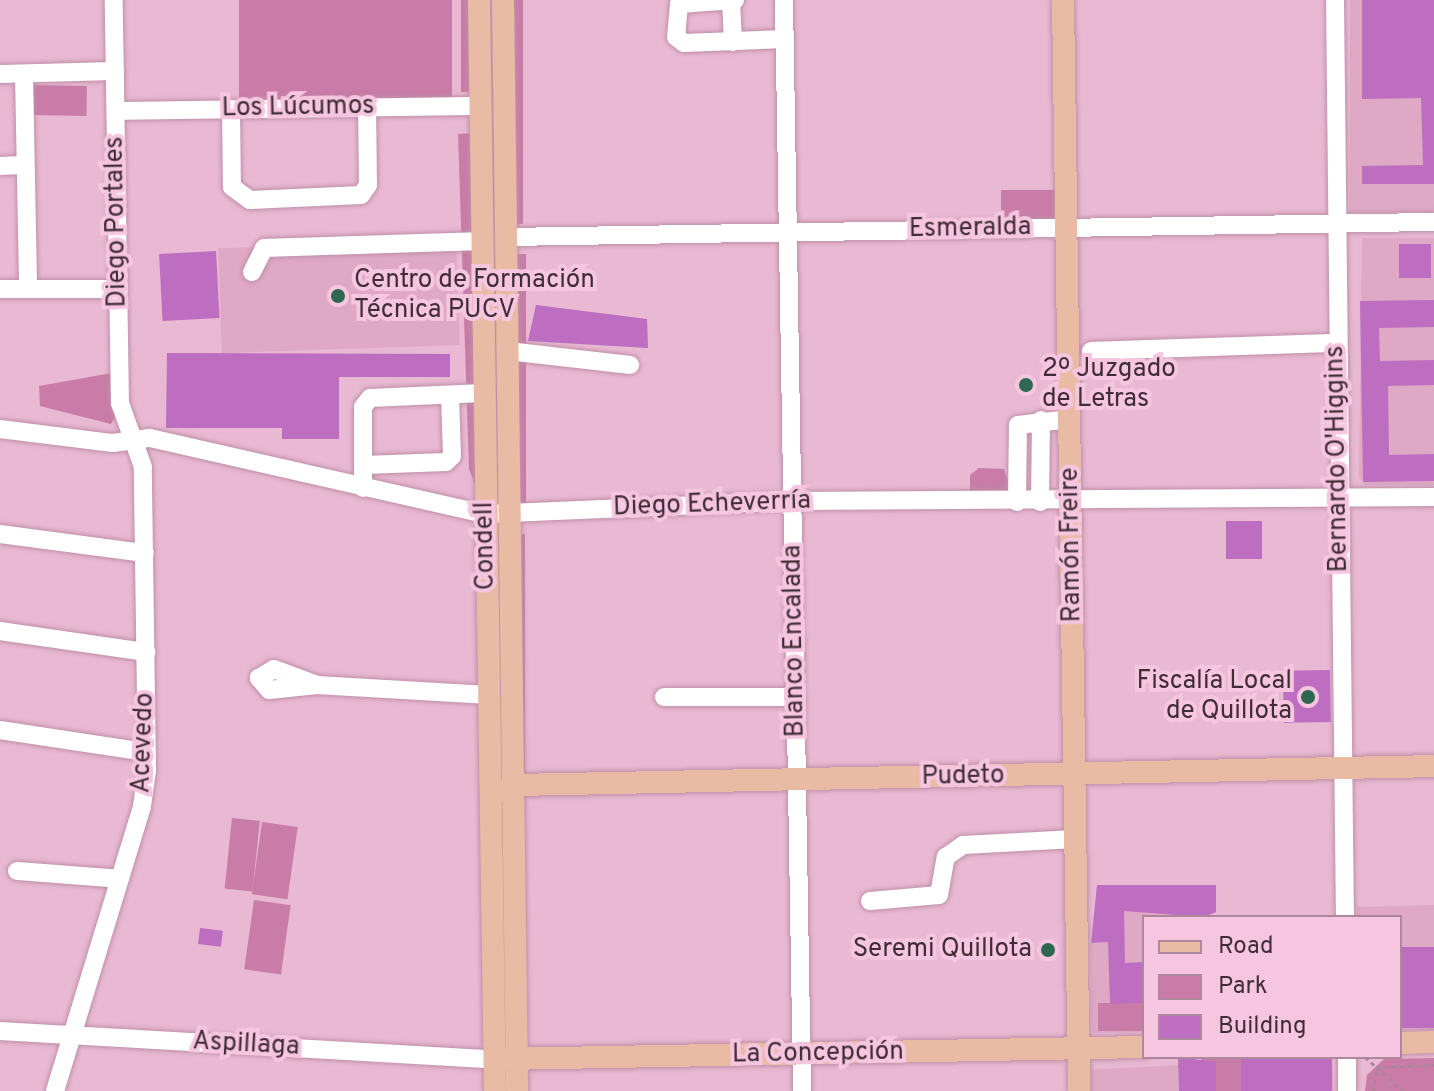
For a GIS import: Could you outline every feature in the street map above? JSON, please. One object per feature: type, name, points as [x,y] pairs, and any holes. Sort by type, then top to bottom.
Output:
[{"type":"main road","name":"Condell","points":[[479,0],[485,514],[494,796],[495,1091]]},
{"type":"main road","name":"Condell","points":[[503,0],[517,1091]]},
{"type":"main road","name":"Ramón Freire","points":[[1063,0],[1079,1091]]},
{"type":"main road","name":"Pudeto","points":[[494,796],[515,785],[1434,766]]},
{"type":"main road","points":[[1402,1043],[1434,1042]]},
{"type":"main road","name":"La Concepción","points":[[493,1059],[1142,1047]]},
{"type":"street","name":"Diego Portales","points":[[114,0],[121,409],[134,441]]},
{"type":"street","points":[[733,42],[733,0],[692,1],[676,7],[679,41],[733,42],[785,39]]},
{"type":"street","name":"Blanco Encalada","points":[[784,0],[802,1091]]},
{"type":"street","name":"Bernardo O'Higgins","points":[[1335,0],[1335,224],[1345,915]]},
{"type":"street","points":[[0,74],[115,71]]},
{"type":"street","points":[[24,74],[21,165],[28,287]]},
{"type":"street","name":"Los Lúcumos","points":[[116,111],[480,106]]},
{"type":"street","points":[[231,109],[232,187],[250,200],[361,195],[368,185],[367,107]]},
{"type":"street","points":[[0,166],[21,165]]},
{"type":"street","name":"Esmeralda","points":[[506,237],[1434,222]]},
{"type":"street","points":[[252,272],[264,248],[482,241]]},
{"type":"street","points":[[0,289],[119,289]]},
{"type":"street","points":[[1091,351],[1337,343]]},
{"type":"street","points":[[508,351],[630,365]]},
{"type":"street","points":[[363,488],[363,407],[370,398],[483,393]]},
{"type":"street","points":[[363,465],[446,462],[452,456],[450,395]]},
{"type":"street","points":[[1017,502],[1018,425],[1070,419]]},
{"type":"street","points":[[1040,502],[1041,420]]},
{"type":"street","name":"Diego Echeverría","points":[[0,429],[134,441],[157,439],[485,514],[793,501],[1071,503],[1434,497]]},
{"type":"street","name":"Acevedo","points":[[55,1091],[69,1035],[142,806],[146,752],[145,553],[143,467],[134,441]]},
{"type":"street","points":[[1017,472],[1071,472]]},
{"type":"street","points":[[0,534],[145,553]]},
{"type":"street","points":[[0,631],[146,652]]},
{"type":"street","points":[[317,685],[489,695]]},
{"type":"street","points":[[664,697],[796,697]]},
{"type":"street","points":[[0,730],[146,752]]},
{"type":"street","points":[[870,901],[939,895],[946,857],[963,845],[1075,839]]},
{"type":"street","points":[[17,871],[120,879]]},
{"type":"street","name":"Aspillaga","points":[[0,1031],[493,1059]]},
{"type":"street","points":[[1347,1059],[1347,1084]]},
{"type":"street","points":[[1347,1084],[1368,1060]]},
{"type":"path","points":[[1368,1060],[1434,1065]]},
{"type":"path","points":[[1368,1060],[1374,1091]]},
{"type":"path","points":[[1368,1060],[1403,1091]]},
{"type":"shaded area","points":[[1350,0],[1434,0],[1434,212],[1350,212]]},
{"type":"shaded area","points":[[1362,238],[1434,238],[1434,485],[1365,485],[1359,477]]},
{"type":"shaded area","name":"Centro de Formación Técnica PUCV","points":[[456,240],[460,345],[222,353],[218,248]]},
{"type":"shaded area","points":[[1434,905],[1434,1030],[1402,1030],[1402,915],[1357,915],[1357,907]]},
{"type":"shaded area","points":[[1124,911],[1204,912],[1204,915],[1142,915],[1142,1032],[1092,1033],[1090,943],[1124,941]]},
{"type":"shaded area","points":[[1332,1059],[1334,1091],[1085,1091],[1084,1070]]},
{"type":"green space","points":[[239,0],[452,0],[452,103],[239,103]]},
{"type":"green space","points":[[461,0],[476,0],[476,92],[461,92]]},
{"type":"green space","points":[[509,0],[523,0],[523,224],[513,224]]},
{"type":"green space","points":[[33,85],[87,86],[86,116],[32,115]]},
{"type":"green space","points":[[473,133],[472,302],[478,491],[469,469],[458,134]]},
{"type":"green space","points":[[1001,190],[1060,190],[1060,219],[1001,219]]},
{"type":"green space","points":[[513,254],[526,254],[526,503],[520,504]]},
{"type":"green space","points":[[112,373],[116,416],[111,424],[40,406],[39,386]]},
{"type":"green space","points":[[979,468],[1004,469],[1011,491],[970,491],[970,475]]},
{"type":"green space","points":[[517,534],[525,534],[525,773],[517,773]]},
{"type":"green space","points":[[232,818],[260,821],[252,892],[225,889]]},
{"type":"green space","points":[[262,822],[298,827],[287,899],[252,894]]},
{"type":"green space","points":[[254,900],[291,905],[281,974],[244,969]]},
{"type":"green space","points":[[1098,1003],[1142,1003],[1142,1031],[1098,1031]]},
{"type":"green space","points":[[1434,1058],[1434,1091],[1365,1091],[1367,1075],[1384,1059]]},
{"type":"green space","points":[[1201,1059],[1241,1059],[1242,1091],[1216,1091],[1216,1062],[1201,1063]]},
{"type":"building","points":[[1362,0],[1434,0],[1434,184],[1362,184],[1362,166],[1423,165],[1421,98],[1362,99]]},
{"type":"building","points":[[1399,244],[1431,244],[1431,278],[1399,278]]},
{"type":"building","points":[[216,251],[220,318],[163,321],[159,254]]},
{"type":"building","points":[[1434,300],[1434,327],[1379,328],[1380,361],[1434,360],[1434,385],[1388,386],[1389,455],[1434,454],[1434,481],[1363,482],[1360,301]]},
{"type":"building","points":[[536,305],[647,319],[648,348],[528,341]]},
{"type":"building","points":[[167,353],[450,354],[450,377],[339,377],[339,439],[282,439],[282,428],[166,428]]},
{"type":"building","points":[[1226,521],[1262,521],[1262,559],[1226,559]]},
{"type":"building","name":"Fiscalía Local de Quillota","points":[[1330,670],[1331,722],[1284,723],[1283,671]]},
{"type":"building","points":[[1097,885],[1216,885],[1216,912],[1209,915],[1124,911],[1125,963],[1142,962],[1142,1003],[1110,1004],[1108,942],[1091,943]]},
{"type":"building","points":[[200,928],[223,931],[221,947],[198,944]]},
{"type":"building","points":[[1402,947],[1434,947],[1434,1028],[1402,1028]]},
{"type":"building","points":[[1178,1059],[1216,1062],[1216,1091],[1179,1091]]},
{"type":"building","points":[[1241,1059],[1332,1059],[1332,1091],[1241,1091]]},
{"type":"place","name":"Centro de Formación Técnica PUCV","points":[[338,296]]},
{"type":"place","name":"2º Juzgado de Letras","points":[[1026,385]]},
{"type":"place","name":"Fiscalía Local de Quillota","points":[[1308,697]]},
{"type":"place","name":"Seremi Quillota","points":[[1048,950]]}]
